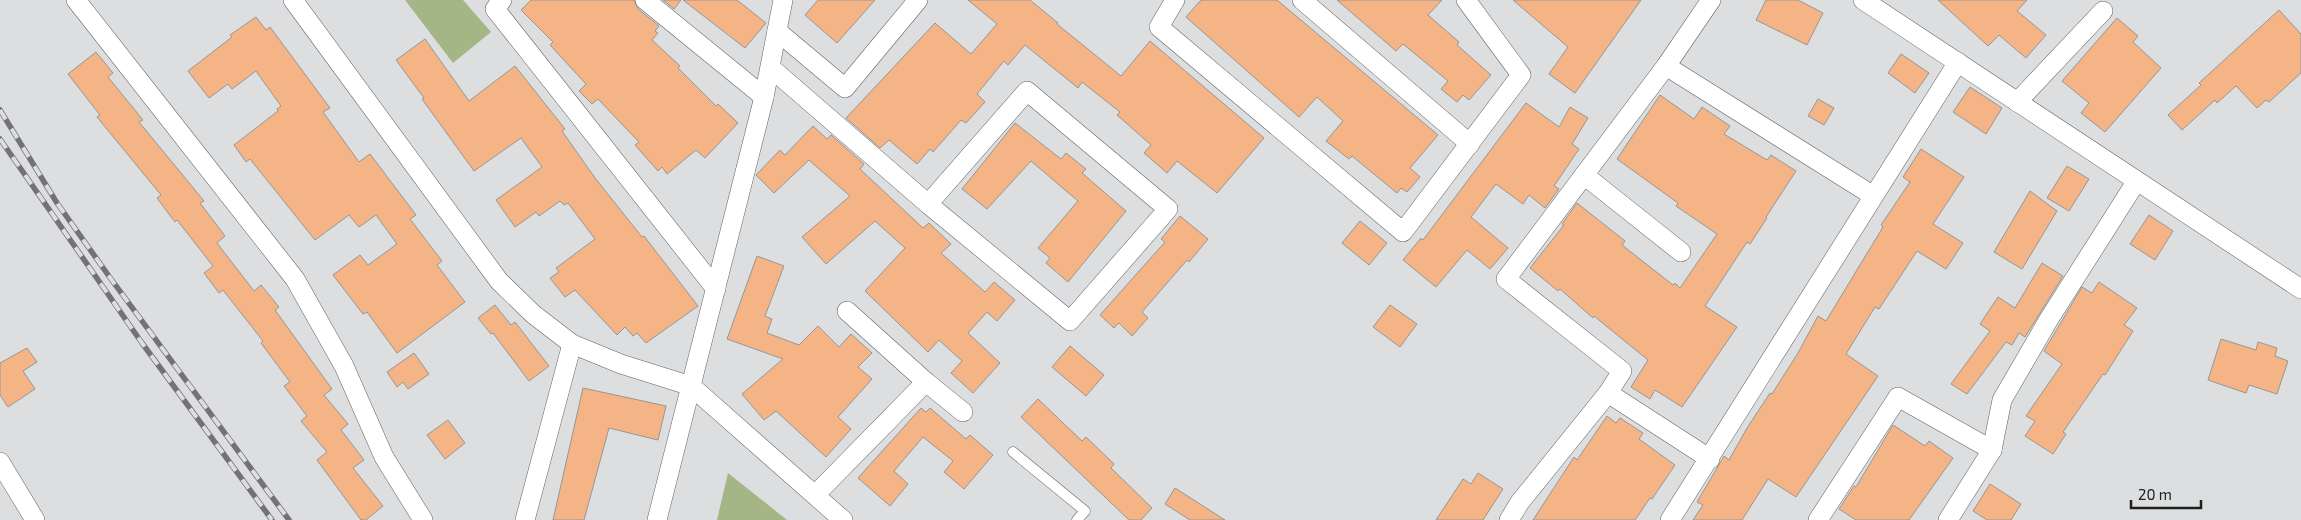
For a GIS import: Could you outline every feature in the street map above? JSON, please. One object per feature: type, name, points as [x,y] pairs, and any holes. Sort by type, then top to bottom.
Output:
[{"type":"street","points":[[76,0],[295,279],[344,366],[384,457],[423,520]]},
{"type":"street","points":[[293,0],[499,281],[533,314],[572,344],[621,364],[690,386],[843,520]]},
{"type":"street","points":[[502,0],[495,9],[716,290]]},
{"type":"street","points":[[645,0],[764,97]]},
{"type":"street","points":[[657,520],[764,97],[783,0]]},
{"type":"street","points":[[777,31],[845,88],[918,0]]},
{"type":"street","points":[[1175,0],[1159,27],[1403,232],[1521,75],[1466,0]]},
{"type":"street","points":[[1302,0],[1470,144]]},
{"type":"street","points":[[1509,520],[1520,502],[1608,393],[1622,371],[1506,279],[1666,66],[1711,0]]},
{"type":"street","points":[[1863,0],[1890,7],[1958,62],[2136,182],[2301,289]]},
{"type":"street","points":[[2017,102],[2103,11]]},
{"type":"street","points":[[1670,520],[1710,459],[1872,195],[1958,62]]},
{"type":"street","points":[[1666,66],[1872,195]]},
{"type":"street","points":[[770,68],[928,204],[1070,321],[1168,209],[1027,91],[928,204]]},
{"type":"street","points":[[1584,175],[1681,252]]},
{"type":"street","points":[[1948,520],[1992,450],[2002,400],[2049,319],[2136,182]]},
{"type":"street","points":[[847,311],[926,382],[963,412]]},
{"type":"street","points":[[525,520],[572,344]]},
{"type":"street","points":[[815,495],[926,382]]},
{"type":"street","points":[[1608,393],[1710,459]]},
{"type":"street","points":[[1818,520],[1898,396],[1992,450]]},
{"type":"street","points":[[2,470],[35,520]]},
{"type":"lane","points":[[1013,452],[1085,511],[1077,520]]},
{"type":"green space","points":[[405,0],[463,0],[491,32],[453,63]]},
{"type":"green space","points":[[728,473],[787,520],[717,520]]},
{"type":"building","points":[[531,0],[634,0],[638,9],[659,26],[655,31],[658,33],[652,40],[680,66],[678,68],[716,106],[718,104],[738,123],[705,158],[696,150],[667,174],[662,167],[658,171],[635,145],[639,142],[598,99],[592,104],[579,91],[586,84],[550,45],[553,42],[521,10]]},
{"type":"building","points":[[663,0],[681,0],[674,9]]},
{"type":"building","points":[[683,0],[737,0],[766,23],[745,48]]},
{"type":"building","points":[[818,0],[875,0],[837,43],[805,15]]},
{"type":"building","points":[[968,0],[1030,0],[1121,76],[1150,41],[1264,138],[1217,193],[1177,161],[1167,173],[1144,153],[1151,145],[1117,115],[1120,112],[1082,82],[1078,88],[1025,45],[1008,65],[1004,61],[977,94],[985,102],[966,123],[961,120],[933,152],[930,149],[917,164],[889,140],[880,148],[846,118],[935,23],[971,54],[997,24]]},
{"type":"building","points":[[1201,0],[1277,0],[1438,135],[1410,168],[1420,177],[1407,192],[1401,188],[1397,193],[1352,156],[1349,159],[1326,141],[1343,121],[1317,97],[1299,117],[1186,17]]},
{"type":"building","points":[[1337,0],[1442,0],[1428,15],[1459,42],[1457,45],[1491,75],[1469,100],[1463,95],[1457,102],[1441,89],[1448,81],[1403,44],[1396,51]]},
{"type":"building","points":[[1513,0],[1641,0],[1575,93],[1549,74],[1568,47]]},
{"type":"building","points":[[1766,0],[1798,0],[1823,13],[1807,45],[1756,20]]},
{"type":"building","points":[[1938,0],[2027,0],[2017,11],[2046,35],[2026,58],[1999,35],[1988,46]]},
{"type":"building","points":[[2279,10],[2301,34],[2301,73],[2269,102],[2266,100],[2257,108],[2236,86],[2217,103],[2215,100],[2182,130],[2168,115],[2201,85],[2199,83]]},
{"type":"building","points":[[256,17],[266,30],[270,27],[330,108],[323,112],[359,162],[370,154],[416,215],[410,219],[442,261],[437,265],[465,302],[397,353],[367,312],[363,314],[333,275],[360,255],[368,265],[397,244],[376,215],[359,227],[349,215],[315,240],[250,159],[246,162],[234,145],[278,111],[277,109],[281,106],[256,71],[232,89],[228,84],[209,98],[188,71],[232,37],[230,35]]},
{"type":"building","points":[[2117,18],[2138,36],[2133,42],[2161,68],[2105,132],[2081,113],[2089,103],[2062,81]]},
{"type":"building","points":[[425,39],[469,101],[515,66],[565,129],[562,131],[595,178],[642,237],[644,236],[698,306],[646,343],[637,333],[633,336],[625,327],[617,335],[575,290],[565,297],[550,278],[559,272],[556,268],[595,239],[568,203],[564,205],[560,201],[539,216],[536,212],[515,227],[496,200],[542,167],[521,138],[474,171],[396,60]]},
{"type":"building","points":[[96,52],[113,73],[108,77],[143,120],[139,122],[204,201],[200,203],[225,236],[217,243],[254,291],[261,285],[279,307],[275,310],[332,389],[324,395],[348,424],[341,430],[364,460],[353,468],[383,506],[366,520],[361,520],[317,460],[327,452],[301,421],[307,416],[284,386],[290,382],[261,343],[263,341],[223,290],[219,293],[204,273],[213,266],[177,220],[175,222],[157,198],[161,195],[97,117],[100,115],[68,74]]},
{"type":"building","points":[[1901,54],[1929,73],[1915,93],[1888,73]]},
{"type":"building","points":[[1970,87],[2002,108],[1986,134],[1953,112]]},
{"type":"building","points":[[1660,95],[1694,119],[1702,107],[1730,126],[1724,134],[1767,160],[1771,155],[1796,171],[1750,244],[1747,242],[1705,306],[1737,327],[1682,407],[1655,390],[1650,399],[1631,387],[1648,360],[1594,316],[1593,318],[1560,289],[1558,291],[1530,268],[1564,225],[1562,224],[1577,203],[1625,241],[1622,245],[1673,285],[1675,283],[1680,288],[1717,234],[1676,206],[1678,203],[1617,159]]},
{"type":"building","points":[[1818,99],[1834,108],[1824,125],[1808,116]]},
{"type":"building","points":[[1526,103],[1559,127],[1570,107],[1588,118],[1572,144],[1579,149],[1554,186],[1559,189],[1545,208],[1529,195],[1523,204],[1496,184],[1471,217],[1508,248],[1490,269],[1467,250],[1436,287],[1403,260],[1421,238],[1423,240]]},
{"type":"building","points":[[1015,123],[1061,159],[1066,153],[1086,169],[1082,173],[1126,211],[1068,282],[1046,263],[1050,258],[1038,248],[1078,201],[1031,161],[987,209],[962,189]]},
{"type":"building","points":[[813,126],[827,139],[831,135],[864,164],[860,169],[923,228],[929,223],[951,244],[941,253],[985,292],[994,282],[1015,300],[997,321],[987,312],[968,333],[1000,363],[973,393],[951,373],[962,361],[939,340],[928,352],[865,291],[905,248],[875,221],[826,264],[802,237],[850,196],[809,160],[774,193],[756,175],[780,150],[785,155]]},
{"type":"building","points":[[1921,149],[1964,177],[1933,224],[1963,243],[1946,269],[1917,251],[1879,309],[1875,307],[1846,354],[1878,376],[1796,497],[1768,479],[1742,520],[1693,520],[1703,505],[1697,502],[1724,456],[1729,460],[1747,428],[1770,393],[1772,394],[1798,353],[1818,316],[1826,321],[1883,227],[1881,225],[1910,182],[1903,177]]},
{"type":"building","points":[[2067,166],[2089,179],[2069,211],[2047,198]]},
{"type":"building","points":[[2030,191],[2057,211],[2022,269],[1994,252]]},
{"type":"building","points":[[2149,215],[2173,231],[2155,260],[2130,244]]},
{"type":"building","points":[[1180,216],[1208,239],[1142,312],[1148,318],[1132,336],[1119,323],[1114,328],[1100,315],[1165,242],[1161,239]]},
{"type":"building","points":[[1360,221],[1387,243],[1369,265],[1342,243]]},
{"type":"building","points":[[757,256],[784,266],[765,316],[772,319],[767,333],[799,345],[818,326],[839,347],[851,334],[872,353],[858,367],[872,379],[838,417],[851,429],[826,457],[776,411],[764,420],[742,394],[783,359],[727,339]]},
{"type":"building","points":[[2042,263],[2063,276],[2025,337],[2019,333],[2012,345],[2006,342],[1967,394],[1951,384],[1990,331],[1980,324],[1998,297],[2015,308]]},
{"type":"building","points":[[2099,282],[2137,308],[2124,325],[2133,331],[2105,375],[2103,374],[2063,432],[2066,434],[2053,454],[2025,436],[2035,421],[2026,416],[2062,364],[2044,351],[2082,287],[2092,293]]},
{"type":"building","points":[[495,305],[511,325],[515,322],[549,366],[529,381],[493,333],[491,334],[478,318]]},
{"type":"building","points":[[1390,305],[1417,324],[1400,347],[1373,327]]},
{"type":"building","points":[[2221,339],[2256,350],[2258,342],[2277,348],[2275,356],[2288,361],[2277,394],[2249,385],[2246,393],[2208,380]]},
{"type":"building","points":[[1070,346],[1104,375],[1086,396],[1052,367]]},
{"type":"building","points":[[27,348],[37,362],[23,371],[35,389],[8,407],[0,395],[0,363]]},
{"type":"building","points":[[414,353],[429,374],[408,389],[403,382],[397,387],[387,372]]},
{"type":"building","points":[[583,388],[666,406],[658,440],[609,428],[584,520],[553,520]]},
{"type":"building","points":[[1038,399],[1082,441],[1086,437],[1114,464],[1111,468],[1152,508],[1141,520],[1129,520],[1021,417]]},
{"type":"building","points":[[921,408],[926,412],[930,408],[966,439],[970,435],[993,455],[964,489],[944,472],[953,461],[923,437],[894,471],[908,484],[890,506],[858,478]]},
{"type":"building","points":[[1607,416],[1616,423],[1620,418],[1643,433],[1639,439],[1675,465],[1652,499],[1650,498],[1635,520],[1533,520],[1574,457],[1577,460]]},
{"type":"building","points":[[448,420],[465,443],[445,459],[427,435]]},
{"type":"building","points":[[1893,425],[1925,446],[1929,441],[1953,458],[1909,520],[1856,520],[1839,509],[1854,486],[1856,487]]},
{"type":"building","points":[[1478,473],[1503,489],[1483,520],[1436,520],[1463,479],[1471,484]]},
{"type":"building","points":[[1990,484],[2021,504],[2011,520],[1987,520],[1973,511]]},
{"type":"building","points":[[1175,488],[1225,520],[1190,520],[1165,504]]},
{"type":"railway","points":[[0,110],[57,203],[289,520]]},
{"type":"railway","points":[[0,139],[142,343],[272,520]]}]
